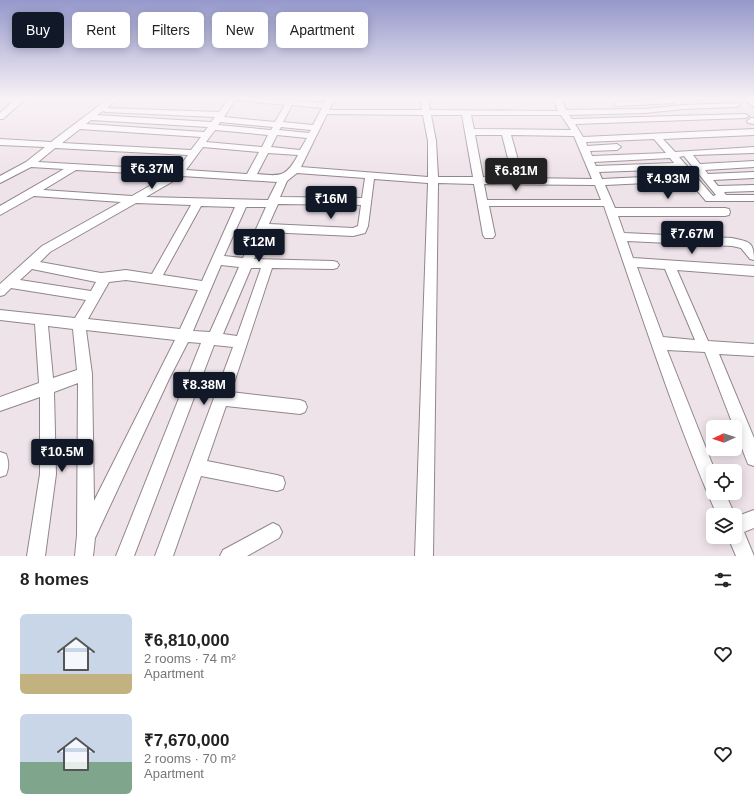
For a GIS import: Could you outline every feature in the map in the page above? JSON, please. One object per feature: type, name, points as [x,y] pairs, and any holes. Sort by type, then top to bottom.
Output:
[{"type":"street","points":[[0,180],[29,164],[81,124]]},
{"type":"street","points":[[4,287],[52,245],[179,174],[215,124]]},
{"type":"street","points":[[233,124],[315,132]]},
{"type":"street","points":[[250,178],[279,124]]},
{"type":"street","points":[[125,556],[212,338],[272,202],[283,179],[295,170],[319,124]]},
{"type":"street","points":[[424,556],[433,180],[432,141],[430,124]]},
{"type":"street","points":[[468,124],[489,235]]},
{"type":"street","points":[[571,124],[579,136],[594,169],[706,469]]},
{"type":"street","points":[[78,126],[206,135]]},
{"type":"street","points":[[469,132],[657,137],[754,132]]},
{"type":"street","points":[[506,132],[519,181]]},
{"type":"street","points":[[657,137],[710,198],[754,198]]},
{"type":"street","points":[[0,142],[194,153]]},
{"type":"street","points":[[200,144],[304,153]]},
{"type":"street","points":[[585,149],[664,145]]},
{"type":"street","points":[[589,159],[657,157],[686,153],[754,150]]},
{"type":"street","points":[[686,153],[724,199]]},
{"type":"street","points":[[29,164],[283,179]]},
{"type":"street","points":[[697,167],[754,164]]},
{"type":"street","points":[[594,169],[683,166]]},
{"type":"street","points":[[0,211],[74,167]]},
{"type":"street","points":[[295,170],[433,180],[599,182],[692,178]]},
{"type":"street","points":[[261,228],[358,231],[364,226],[370,175]]},
{"type":"street","points":[[706,177],[754,175]]},
{"type":"street","points":[[716,189],[754,188]]},
{"type":"street","points":[[32,193],[132,200],[198,202],[367,202]]},
{"type":"street","points":[[155,279],[198,202]]},
{"type":"street","points":[[85,539],[164,374],[184,336],[242,203]]},
{"type":"street","points":[[483,203],[724,212]]},
{"type":"street","points":[[620,237],[732,242],[745,245],[754,256]]},
{"type":"street","points":[[217,260],[268,264],[333,265]]},
{"type":"street","points":[[629,262],[754,271]]},
{"type":"street","points":[[29,264],[105,278],[121,275],[206,286]]},
{"type":"street","points":[[164,556],[242,342],[268,264]]},
{"type":"street","points":[[669,265],[707,347],[754,458]]},
{"type":"street","points":[[84,556],[85,374],[79,323],[105,278]]},
{"type":"street","points":[[4,287],[94,296]]},
{"type":"street","points":[[0,315],[242,342]]},
{"type":"street","points":[[36,556],[47,481],[47,388],[41,319]]},
{"type":"street","points":[[658,343],[754,350]]},
{"type":"street","points":[[0,404],[85,374]]},
{"type":"street","points":[[221,398],[300,407]]},
{"type":"street","points":[[0,460],[0,469]]},
{"type":"street","points":[[196,467],[277,483]]},
{"type":"street","points":[[742,523],[754,519]]},
{"type":"street","points":[[229,556],[273,532]]},
{"type":"street","points":[[740,544],[746,556]]}]
